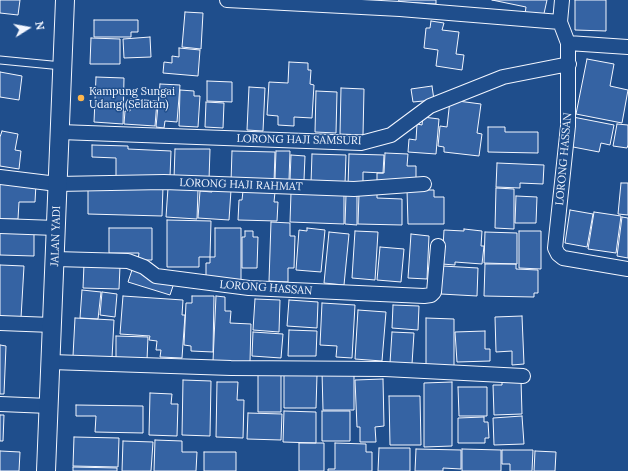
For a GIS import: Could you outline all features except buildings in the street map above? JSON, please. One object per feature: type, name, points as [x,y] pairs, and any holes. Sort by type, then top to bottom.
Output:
[{"type":"street","name":"JALAN YADI","points":[[46,471],[64,0]]},
{"type":"street","points":[[226,0],[400,9],[560,22],[562,0]]},
{"type":"street","name":"LORONG HASSAN","points":[[560,22],[568,43],[568,126],[555,248],[558,254],[563,258],[628,268]]},
{"type":"street","points":[[568,43],[628,47]]},
{"type":"street","name":"LORONG HAJI SAMSURI","points":[[60,132],[361,144],[391,135],[430,106],[503,77],[569,64]]},
{"type":"street","name":"LORONG HAJI RAHMAT","points":[[0,177],[58,184],[164,182],[354,189],[424,184]]},
{"type":"street","points":[[0,226],[56,228]]},
{"type":"street","name":"LORONG HASSAN","points":[[55,259],[128,261],[144,267],[156,276],[249,288],[424,296],[431,295],[434,292],[438,246]]},
{"type":"street","points":[[0,323],[52,325]]},
{"type":"street","points":[[51,362],[231,368],[385,369],[523,376]]},
{"type":"street","points":[[0,404],[49,406]]},
{"type":"lane","points":[[0,60],[62,66]]},
{"type":"place","name":"Kampung Sungai Udang (Selatan)","points":[[81,98]]}]
